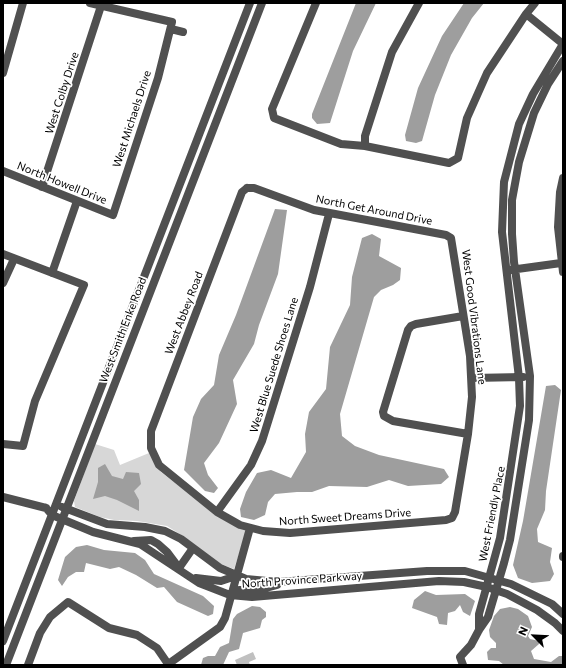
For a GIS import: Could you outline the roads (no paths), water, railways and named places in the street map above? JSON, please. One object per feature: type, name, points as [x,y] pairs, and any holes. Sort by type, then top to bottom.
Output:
[{"type":"street","points":[[3,72],[23,3]]},
{"type":"street","points":[[90,3],[171,26],[183,32]]},
{"type":"street","name":"West Smith Enke Road","points":[[3,641],[250,3]]},
{"type":"street","name":"West Smith Enke Road","points":[[6,665],[262,3]]},
{"type":"street","points":[[316,3],[272,109],[274,118],[341,144],[365,146],[449,163],[458,158],[467,118],[487,73],[526,14],[535,3]]},
{"type":"street","points":[[365,146],[365,136],[392,52],[419,3]]},
{"type":"street","name":"West Colby Drive","points":[[42,187],[101,6]]},
{"type":"street","points":[[526,14],[563,44]]},
{"type":"street","name":"West Michaels Drive","points":[[113,215],[158,78],[171,26]]},
{"type":"street","name":"West Friendly Place","points":[[479,630],[479,614],[500,538],[518,430],[520,406],[519,378],[505,270],[502,208],[504,182],[520,124],[533,94],[563,44]]},
{"type":"street","name":"West Friendly Place","points":[[479,630],[488,617],[510,540],[530,406],[530,376],[515,269],[512,234],[512,200],[519,162],[526,137],[541,98],[563,61]]},
{"type":"street","name":"North Howell Drive","points":[[3,171],[113,215]]},
{"type":"street","points":[[563,178],[560,192],[558,227],[563,272]]},
{"type":"street","name":"North Get Around Drive","points":[[247,188],[254,188],[300,206],[329,214],[446,235],[451,238]]},
{"type":"street","name":"West Abbey Road","points":[[151,448],[151,431],[154,422],[242,192],[247,188]]},
{"type":"street","points":[[52,273],[77,201]]},
{"type":"street","name":"West Blue Suede Shoes Lane","points":[[217,512],[251,465],[262,441],[312,280],[329,214]]},
{"type":"street","name":"West Good Vibrations Lane","points":[[451,238],[472,378],[472,397],[468,434],[455,512],[452,518]]},
{"type":"street","points":[[3,254],[84,285],[35,401],[23,446],[3,444]]},
{"type":"street","points":[[3,283],[14,259]]},
{"type":"street","points":[[505,270],[561,263]]},
{"type":"street","points":[[463,316],[411,326],[408,330],[383,412],[384,416],[393,421],[468,434]]},
{"type":"street","points":[[472,378],[519,378],[530,376]]},
{"type":"street","name":"North Sweet Dreams Drive","points":[[151,448],[159,465],[217,512],[250,528],[277,533],[290,533],[446,520],[452,518]]},
{"type":"street","points":[[3,497],[46,508],[56,505]]},
{"type":"street","name":"North Province Parkway","points":[[56,505],[107,524],[145,527],[164,531],[181,539],[212,563],[236,576],[257,582],[288,582],[440,570],[465,571],[499,579],[552,604],[563,614]]},
{"type":"street","points":[[46,508],[52,516]]},
{"type":"street","name":"North Province Parkway","points":[[52,516],[104,536],[132,541],[147,548],[209,588],[230,595],[263,596],[439,581],[464,582],[496,590],[537,610],[563,631]]},
{"type":"street","points":[[28,665],[40,633],[50,617],[68,602],[109,628],[137,635],[157,648],[168,665],[220,627],[224,618],[250,528]]},
{"type":"street","points":[[178,568],[193,548]]},
{"type":"street","points":[[189,575],[213,581],[228,580],[236,576]]},
{"type":"street","points":[[230,595],[236,591],[259,590],[288,582]]},
{"type":"street","points":[[461,661],[479,630]]}]
